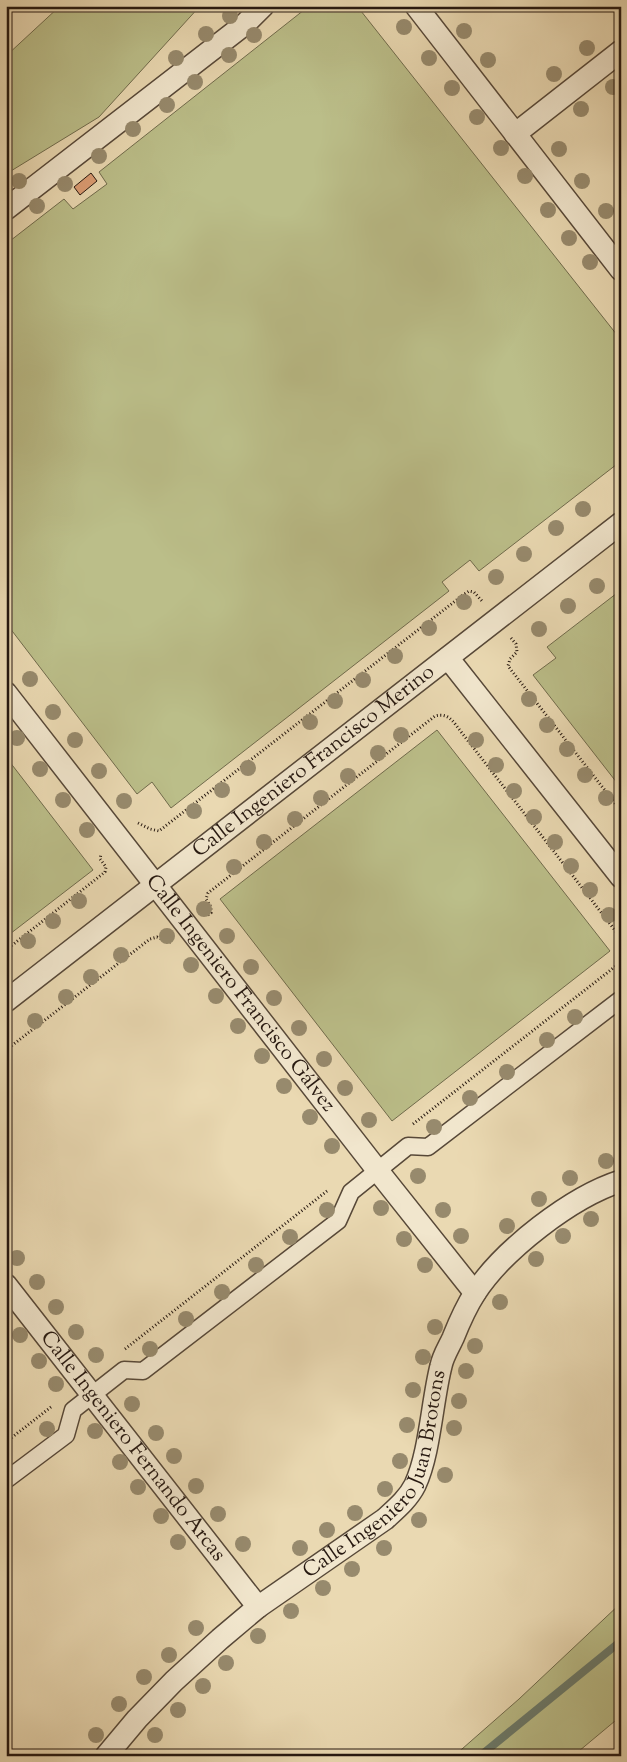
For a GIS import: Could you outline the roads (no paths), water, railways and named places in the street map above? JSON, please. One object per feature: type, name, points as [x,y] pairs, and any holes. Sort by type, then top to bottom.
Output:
[{"type":"street","points":[[6,209],[245,24],[263,6]]},
{"type":"street","points":[[416,6],[621,270]]},
{"type":"street","points":[[515,134],[621,51]]},
{"type":"street","name":"Calle Ingeniero Francisco Merino","points":[[6,1001],[621,523]]},
{"type":"street","points":[[448,658],[621,878]]},
{"type":"street","name":"Calle Ingeniero Francisco Gálvez","points":[[6,693],[475,1293]]},
{"type":"street","points":[[6,1480],[66,1435],[73,1410],[124,1370],[143,1371],[338,1221],[351,1192],[408,1146],[428,1148],[621,999]]},
{"type":"street","name":"Calle Ingeniero Juan Brotons","points":[[106,1756],[137,1719],[174,1681],[258,1607],[385,1519],[403,1502],[415,1484],[425,1451],[441,1363],[459,1322],[475,1293],[499,1264],[548,1220],[583,1198],[621,1181]]},
{"type":"street","name":"Calle Ingeniero Fernando Arcas","points":[[6,1285],[258,1607]]},
{"type":"waterway","points":[[480,1756],[621,1641]]}]
